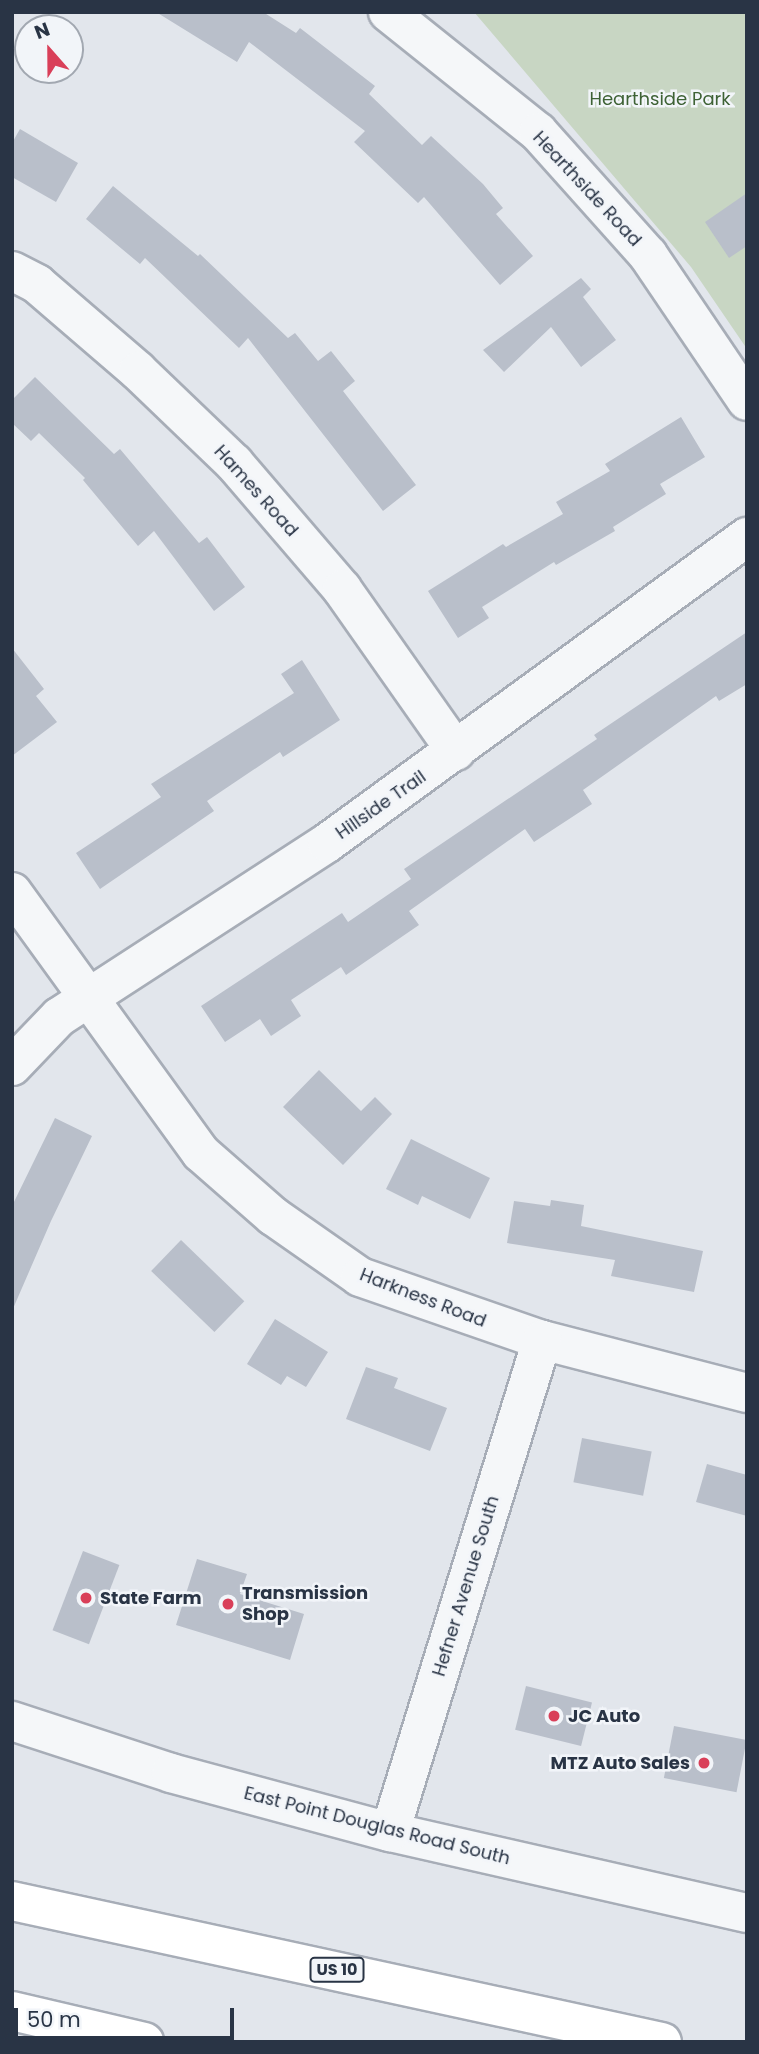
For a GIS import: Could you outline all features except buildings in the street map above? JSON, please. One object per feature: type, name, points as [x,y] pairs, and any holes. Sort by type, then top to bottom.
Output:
[{"type":"highway","name":"US 10","points":[[12,1901],[662,2042]]},
{"type":"highway","points":[[12,2011],[144,2042]]},
{"type":"street","name":"Hearthside Road","points":[[388,12],[538,132],[648,255],[747,401]]},
{"type":"street","name":"Hames Road","points":[[12,271],[37,284],[138,371],[233,463],[342,589],[456,751]]},
{"type":"street","name":"Hillside Trail","points":[[12,1066],[59,1017],[327,843],[747,537]]},
{"type":"street","name":"Harkness Road","points":[[12,891],[201,1153],[273,1216],[360,1277],[542,1340],[747,1393]]},
{"type":"street","name":"Hefner Avenue South","points":[[390,1832],[542,1340]]},
{"type":"street","name":"East Point Douglas Road South","points":[[12,1721],[171,1773],[390,1832],[747,1913]]},
{"type":"green space","name":"Hearthside Park","points":[[474,12],[747,12],[747,349],[691,267]]},
{"type":"place","name":"State Farm","points":[[86,1598]]},
{"type":"place","name":"Transmission Shop","points":[[228,1604]]},
{"type":"place","name":"JC Auto","points":[[554,1716]]},
{"type":"place","name":"MTZ Auto Sales","points":[[704,1763]]}]
